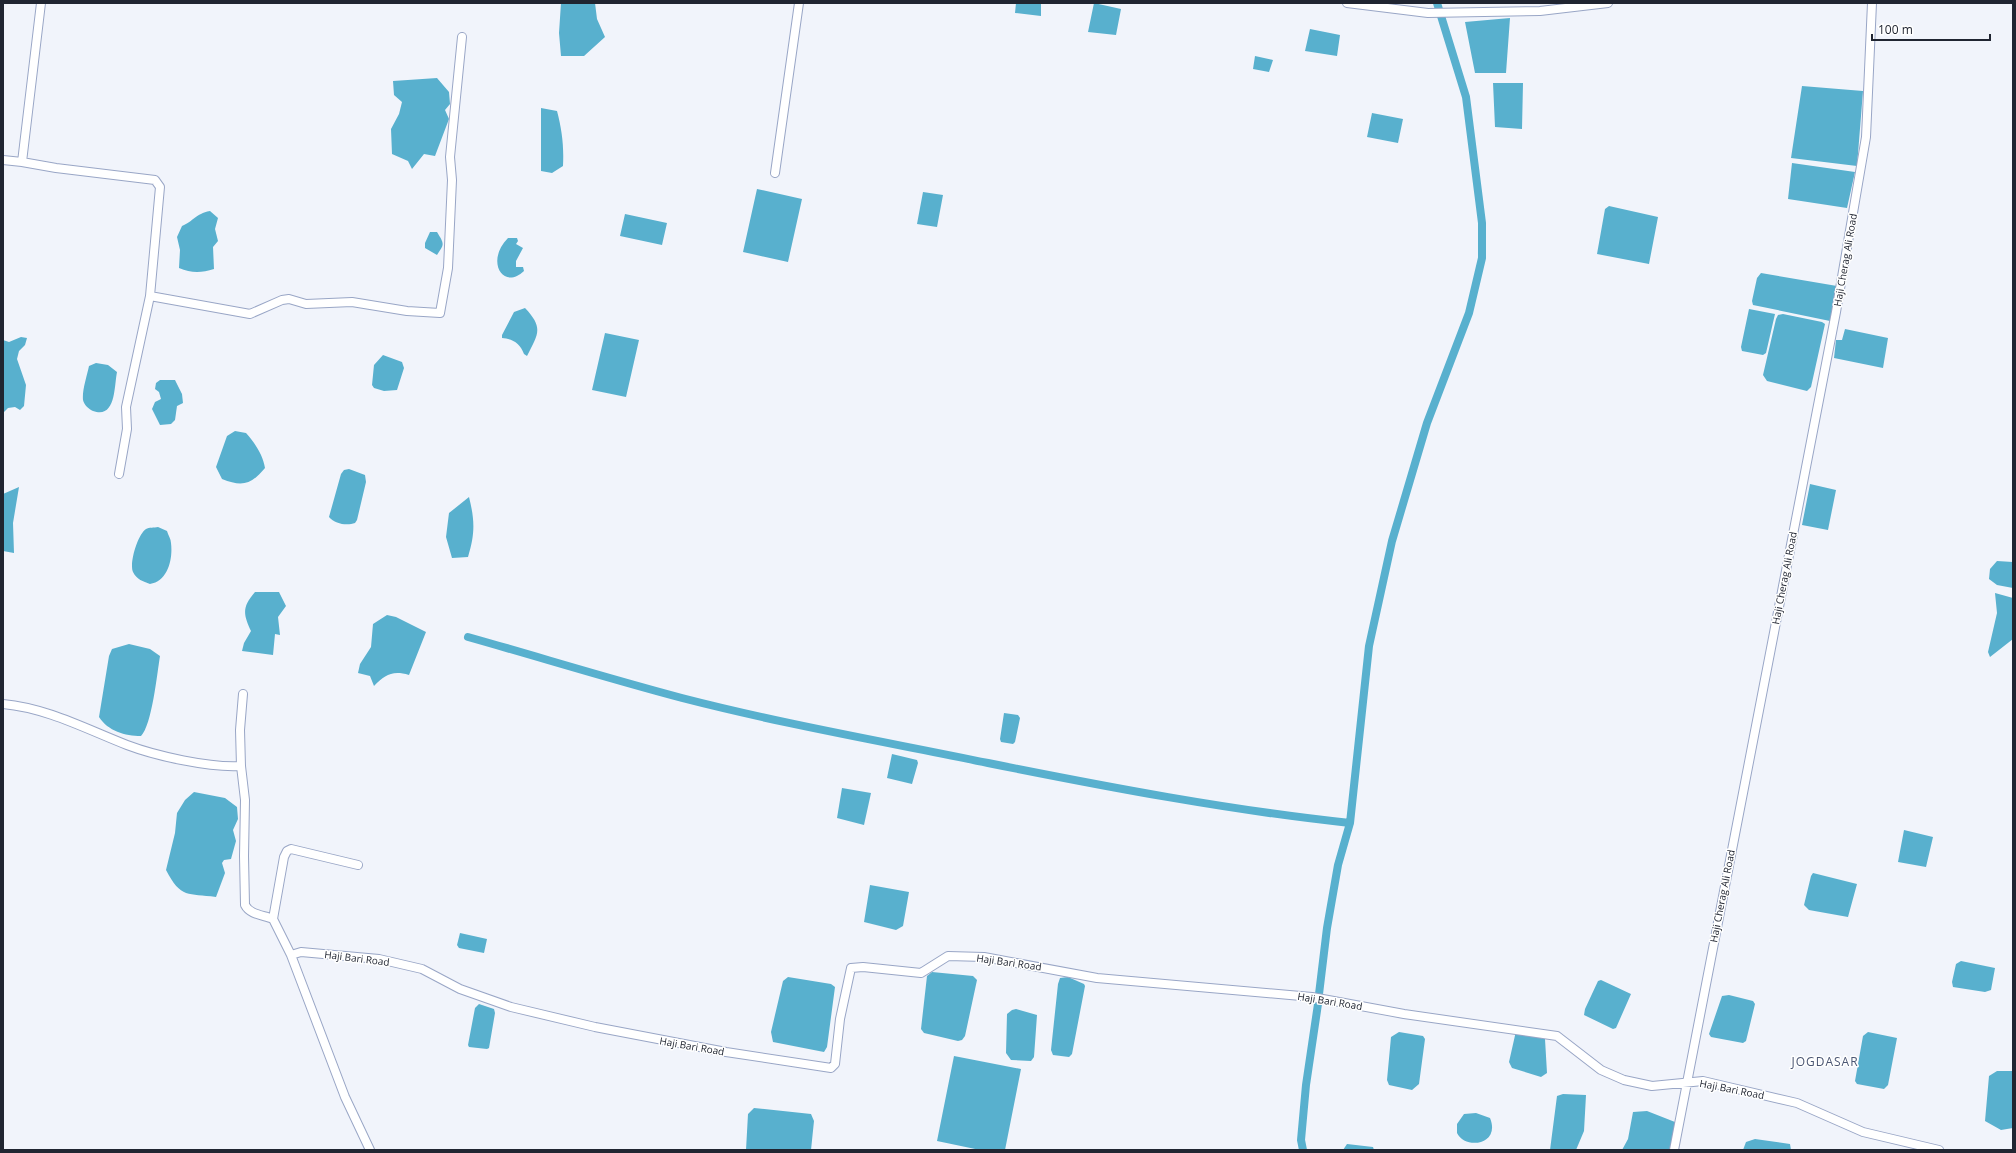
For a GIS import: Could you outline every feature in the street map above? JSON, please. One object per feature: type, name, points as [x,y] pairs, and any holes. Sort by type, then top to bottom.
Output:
[{"type":"street","points":[[22,162],[41,3]]},
{"type":"street","points":[[775,173],[798,3]]},
{"type":"street","points":[[1347,3],[1428,13],[1458,13],[1540,11],[1608,3]]},
{"type":"street","name":"Haji Cherag Ali Road","points":[[1674,1150],[1836,312],[1866,137],[1872,3]]},
{"type":"street","points":[[150,296],[250,314],[282,300],[289,299],[306,304],[352,302],[406,311],[440,313],[448,268],[452,180],[450,157],[462,37]]},
{"type":"street","points":[[3,160],[155,180],[158,182],[160,187],[160,206],[150,296],[126,407],[126,435],[119,474]]},
{"type":"street","points":[[243,694],[241,766],[245,800],[245,906],[247,910],[273,919]]},
{"type":"street","points":[[3,704],[64,717],[128,745],[170,758],[241,766]]},
{"type":"street","points":[[358,865],[291,849],[287,851],[284,857],[273,919],[291,955],[345,1097],[370,1150]]},
{"type":"street","name":"Haji Bari Road","points":[[291,955],[301,952],[379,959],[422,969],[460,989],[511,1007],[631,1034],[726,1052],[831,1068],[835,1064],[840,1018],[851,968],[862,967],[921,973],[948,956],[984,957],[1097,978],[1312,997],[1404,1014],[1557,1036],[1601,1070],[1624,1080],[1652,1086],[1686,1082],[1703,1082],[1797,1102],[1863,1132],[1939,1150]]},
{"type":"water","points":[[561,3],[595,3],[597,19],[605,37],[584,56],[561,56],[559,33]]},
{"type":"water","points":[[1016,3],[1041,3],[1041,16],[1015,13]]},
{"type":"water","points":[[1094,3],[1121,9],[1116,35],[1088,32]]},
{"type":"water","points":[[1510,18],[1506,73],[1475,73],[1465,22]]},
{"type":"water","points":[[1310,29],[1340,35],[1337,56],[1305,51]]},
{"type":"water","points":[[1255,56],[1273,60],[1269,72],[1253,69]]},
{"type":"water","points":[[437,78],[449,92],[450,104],[445,110],[449,119],[435,156],[424,154],[412,169],[408,161],[392,154],[391,129],[399,114],[402,102],[394,95],[393,81]]},
{"type":"water","points":[[1493,83],[1523,83],[1522,129],[1495,127]]},
{"type":"water","points":[[1802,86],[1863,91],[1857,166],[1791,158]]},
{"type":"water","points":[[541,108],[557,111],[561,131],[563,166],[552,173],[541,171]]},
{"type":"water","points":[[1372,113],[1403,119],[1398,143],[1367,137]]},
{"type":"water","points":[[1792,163],[1855,172],[1847,208],[1788,199]]},
{"type":"water","points":[[757,189],[802,199],[788,262],[743,252]]},
{"type":"water","points":[[923,192],[943,195],[937,227],[917,224]]},
{"type":"water","points":[[1609,206],[1658,217],[1649,264],[1597,254],[1605,209]]},
{"type":"water","points":[[210,211],[218,218],[215,229],[218,241],[213,247],[214,269],[196,272],[179,268],[180,250],[177,237],[182,226],[201,214]]},
{"type":"water","points":[[625,214],[667,223],[662,245],[620,236]]},
{"type":"water","points":[[430,232],[437,232],[443,244],[437,255],[425,248],[425,243]]},
{"type":"water","points":[[508,238],[517,238],[518,241],[516,244],[523,248],[516,261],[516,267],[523,267],[524,271],[509,278],[500,271],[497,264],[501,247]]},
{"type":"water","points":[[1761,273],[1837,286],[1830,321],[1753,305],[1752,301],[1757,278]]},
{"type":"water","points":[[525,308],[537,326],[534,342],[527,356],[516,342],[510,339],[502,338],[502,335],[514,312]]},
{"type":"water","points":[[1749,309],[1775,314],[1766,353],[1763,355],[1742,351],[1741,347]]},
{"type":"water","points":[[1783,314],[1822,322],[1825,324],[1811,387],[1807,391],[1767,381],[1763,375],[1776,319],[1778,315]]},
{"type":"water","points":[[1845,329],[1888,338],[1883,368],[1834,358],[1836,340],[1842,340]]},
{"type":"water","points":[[605,333],[639,340],[626,397],[592,390]]},
{"type":"water","points":[[21,337],[27,338],[25,345],[19,351],[17,359],[26,385],[24,406],[20,410],[15,407],[8,408],[3,413],[3,340],[9,342]]},
{"type":"water","points":[[383,355],[402,362],[404,368],[397,390],[384,391],[374,388],[372,385],[374,365]]},
{"type":"water","points":[[96,363],[108,365],[117,372],[114,393],[110,406],[101,412],[90,409],[83,400],[84,387],[89,366]]},
{"type":"water","points":[[160,380],[175,380],[182,394],[183,403],[177,406],[175,420],[171,424],[160,425],[152,409],[155,402],[161,399],[159,392],[155,389],[156,383]]},
{"type":"water","points":[[235,431],[246,433],[260,454],[265,468],[251,481],[241,484],[222,479],[216,467],[227,436]]},
{"type":"water","points":[[349,469],[365,475],[366,482],[357,520],[352,524],[345,524],[338,523],[329,517],[341,474],[344,470]]},
{"type":"water","points":[[1810,484],[1836,490],[1828,530],[1802,525]]},
{"type":"water","points":[[19,487],[13,523],[14,553],[3,551],[3,494]]},
{"type":"water","points":[[469,497],[472,513],[473,534],[468,557],[452,558],[446,537],[449,513]]},
{"type":"water","points":[[158,527],[167,531],[171,542],[171,556],[165,574],[161,579],[150,584],[136,577],[133,572],[132,562],[137,542],[143,532],[147,528]]},
{"type":"water","points":[[1997,561],[2013,562],[2013,588],[1997,585],[1989,579],[1990,569]]},
{"type":"water","points":[[255,592],[279,592],[286,606],[278,617],[280,635],[275,634],[273,655],[242,651],[244,643],[251,631],[245,615],[246,606]]},
{"type":"water","points":[[1995,593],[2013,598],[2013,639],[1990,657],[1988,652],[1997,613]]},
{"type":"water","points":[[387,615],[396,617],[426,632],[409,675],[398,673],[389,674],[374,686],[370,676],[358,673],[360,664],[371,647],[373,624]]},
{"type":"water","points":[[129,644],[150,649],[160,656],[151,711],[145,730],[141,736],[117,732],[107,726],[99,717],[109,656],[112,649]]},
{"type":"water","points":[[1004,713],[1018,715],[1020,718],[1015,742],[1013,744],[1001,742],[1000,739]]},
{"type":"water","points":[[892,754],[917,760],[918,763],[912,784],[887,778]]},
{"type":"water","points":[[842,788],[871,793],[864,825],[837,818]]},
{"type":"water","points":[[194,792],[225,798],[237,807],[238,819],[233,830],[236,841],[231,859],[224,860],[222,863],[225,873],[216,897],[186,893],[176,886],[166,870],[175,833],[177,813],[185,800]]},
{"type":"water","points":[[1904,830],[1933,837],[1926,867],[1898,862]]},
{"type":"water","points":[[1813,873],[1857,884],[1848,917],[1809,910],[1804,905]]},
{"type":"water","points":[[870,885],[909,892],[903,926],[896,930],[864,922]]},
{"type":"water","points":[[460,933],[487,939],[484,953],[459,948],[457,945]]},
{"type":"water","points":[[1961,961],[1995,968],[1991,990],[1985,992],[1953,987],[1952,982],[1956,964]]},
{"type":"water","points":[[932,972],[973,976],[977,980],[965,1036],[962,1040],[958,1041],[924,1033],[921,1029],[927,976]]},
{"type":"water","points":[[788,977],[831,984],[835,987],[827,1047],[824,1052],[773,1042],[771,1032],[783,981]]},
{"type":"water","points":[[1068,977],[1084,984],[1085,986],[1072,1054],[1069,1057],[1053,1055],[1051,1050],[1058,984],[1060,978]]},
{"type":"water","points":[[1601,980],[1631,994],[1616,1028],[1613,1029],[1584,1015],[1585,1009],[1598,981]]},
{"type":"water","points":[[1729,995],[1753,1001],[1755,1004],[1746,1041],[1743,1043],[1711,1037],[1709,1034],[1722,996]]},
{"type":"water","points":[[479,1004],[494,1009],[495,1013],[489,1048],[487,1049],[469,1047],[468,1045],[475,1008]]},
{"type":"water","points":[[1016,1009],[1037,1015],[1034,1057],[1031,1061],[1011,1060],[1006,1053],[1007,1014]]},
{"type":"water","points":[[1516,1031],[1545,1039],[1547,1073],[1541,1077],[1512,1068],[1509,1062]]},
{"type":"water","points":[[1399,1032],[1423,1036],[1425,1039],[1419,1084],[1412,1090],[1389,1085],[1387,1080],[1391,1037]]},
{"type":"water","points":[[1868,1032],[1897,1038],[1888,1085],[1884,1089],[1857,1084],[1855,1081],[1863,1036]]},
{"type":"water","points":[[954,1056],[1021,1069],[1005,1150],[980,1150],[937,1141]]},
{"type":"water","points":[[1997,1071],[2013,1071],[2013,1128],[2001,1130],[1985,1121],[1989,1076]]},
{"type":"water","points":[[1563,1094],[1586,1095],[1584,1131],[1576,1150],[1550,1150],[1557,1096]]},
{"type":"water","points":[[754,1108],[811,1114],[814,1121],[811,1150],[746,1150],[748,1114]]},
{"type":"water","points":[[1647,1111],[1675,1122],[1671,1150],[1622,1150],[1628,1139],[1633,1112]]},
{"type":"water","points":[[1476,1113],[1490,1118],[1492,1127],[1491,1134],[1487,1139],[1481,1142],[1467,1142],[1457,1133],[1457,1124],[1464,1114]]},
{"type":"water","points":[[1755,1139],[1790,1144],[1791,1150],[1743,1150],[1746,1142]]},
{"type":"water","points":[[1347,1144],[1373,1147],[1374,1150],[1343,1150]]},
{"type":"waterway","points":[[1319,994],[1327,928],[1338,865],[1350,823],[1369,646],[1392,541],[1427,423],[1469,313],[1482,258],[1482,223],[1466,97],[1437,3]]},
{"type":"waterway","points":[[468,637],[682,698],[796,724],[1123,789],[1259,812],[1350,823]]},
{"type":"waterway","points":[[1303,1150],[1301,1140],[1306,1085],[1318,1004]]},
{"type":"district","name":"JOGDASAR","points":[[1825,1062]]}]
